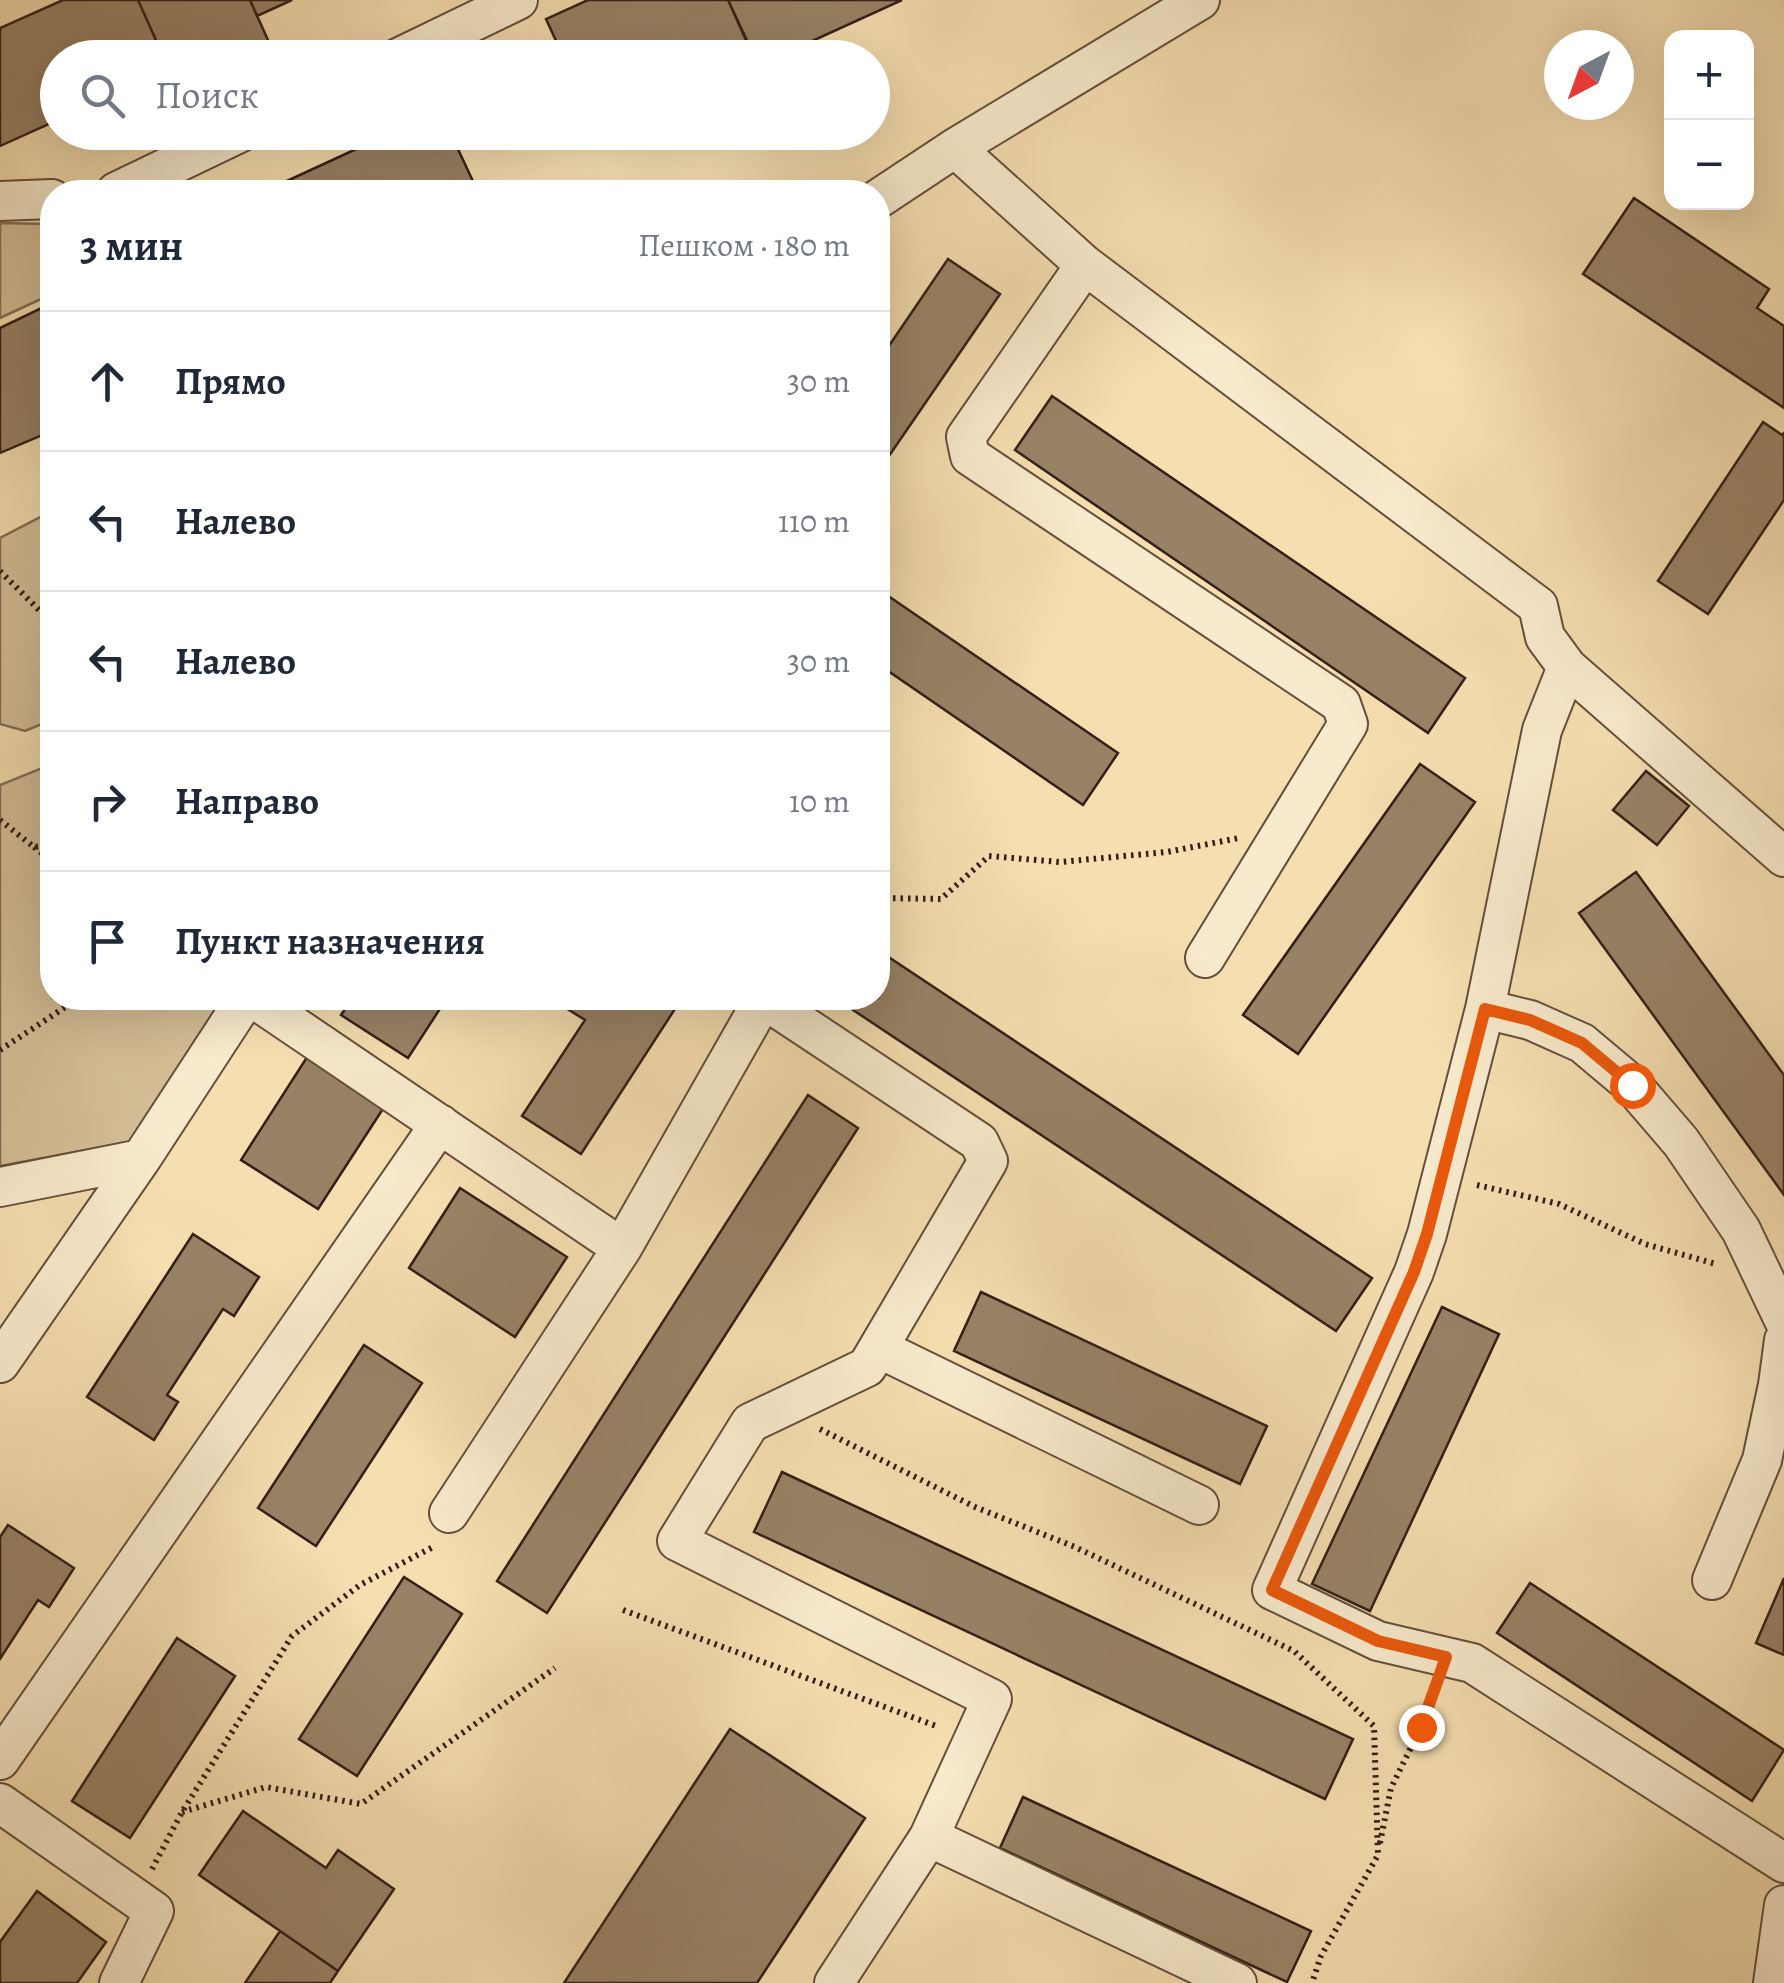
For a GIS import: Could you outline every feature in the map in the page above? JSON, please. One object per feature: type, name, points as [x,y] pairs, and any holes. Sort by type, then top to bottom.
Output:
[{"type":"street","points":[[435,40],[518,0]]},
{"type":"street","points":[[890,190],[1153,12],[1200,0]]},
{"type":"street","points":[[955,148],[1085,265],[1538,606],[1545,637],[1567,668],[1784,857]]},
{"type":"street","points":[[141,180],[204,150]]},
{"type":"street","points":[[0,201],[40,199]]},
{"type":"street","points":[[1085,265],[966,437],[970,456],[1341,704],[1348,724],[1205,958]]},
{"type":"street","points":[[1567,668],[1542,730],[1485,1009],[1427,1234],[1414,1272],[1272,1590],[1378,1641],[1472,1663],[1784,1863]]},
{"type":"street","points":[[1485,1009],[1530,1020],[1582,1043],[1632,1085],[1691,1156],[1741,1230],[1784,1320]]},
{"type":"street","points":[[0,1363],[241,1010]]},
{"type":"street","points":[[267,1010],[622,1248]]},
{"type":"street","points":[[449,1513],[622,1248],[755,1010]]},
{"type":"street","points":[[780,1010],[979,1142],[988,1161],[867,1367],[750,1423],[677,1541],[992,1699],[929,1838],[834,1983]]},
{"type":"street","points":[[0,1760],[440,1124]]},
{"type":"street","points":[[0,1186],[140,1160]]},
{"type":"street","points":[[1712,1580],[1762,1460],[1784,1340]]},
{"type":"street","points":[[878,1348],[1199,1505]]},
{"type":"street","points":[[0,1804],[154,1911],[119,1983]]},
{"type":"street","points":[[929,1838],[1237,1983]]},
{"type":"street","points":[[1773,1983],[1784,1904]]},
{"type":"path","points":[[0,571],[40,611]]},
{"type":"path","points":[[0,820],[40,852]]},
{"type":"path","points":[[890,898],[941,898],[989,856],[1060,862],[1149,854],[1284,828]]},
{"type":"path","points":[[34,847],[40,847]]},
{"type":"path","points":[[0,1050],[61,1010]]},
{"type":"path","points":[[1442,1176],[1558,1204],[1645,1244],[1766,1282]]},
{"type":"path","points":[[778,1409],[975,1508],[1075,1547],[1294,1651],[1374,1726],[1378,1855]]},
{"type":"path","points":[[154,1911],[152,1867],[292,1636],[360,1585],[433,1548]]},
{"type":"path","points":[[623,1610],[973,1740]]},
{"type":"path","points":[[1312,1983],[1321,1956],[1378,1855],[1391,1788],[1421,1727],[1446,1657]]},
{"type":"path","points":[[182,1812],[266,1787],[361,1804],[555,1668]]},
{"type":"shaded area","points":[[0,223],[40,224],[40,300],[0,318]]},
{"type":"shaded area","points":[[40,517],[40,725],[25,731],[0,724],[0,538]]},
{"type":"shaded area","points":[[40,769],[40,1010],[216,1010],[135,1141],[0,1166],[0,785]]},
{"type":"building","points":[[63,0],[138,0],[156,40],[40,40],[40,128],[0,146],[0,28]]},
{"type":"building","points":[[138,0],[250,0],[268,40],[156,40]]},
{"type":"building","points":[[250,0],[292,0],[257,16]]},
{"type":"building","points":[[588,0],[728,0],[747,40],[556,40],[546,19]]},
{"type":"building","points":[[728,0],[902,0],[814,40],[746,40]]},
{"type":"building","points":[[354,150],[458,150],[472,180],[289,180]]},
{"type":"building","points":[[1634,198],[1769,289],[1757,308],[1784,326],[1784,408],[1583,274]]},
{"type":"building","points":[[948,259],[1000,294],[890,454],[890,344]]},
{"type":"building","points":[[40,309],[40,436],[0,453],[0,328]]},
{"type":"building","points":[[1052,396],[1465,678],[1428,733],[1015,450]]},
{"type":"building","points":[[1763,422],[1784,433],[1784,500],[1708,614],[1658,581]]},
{"type":"building","points":[[890,597],[1118,753],[1083,805],[890,672]]},
{"type":"building","points":[[1420,764],[1475,802],[1298,1054],[1243,1015]]},
{"type":"building","points":[[1646,771],[1689,806],[1657,845],[1613,810]]},
{"type":"building","points":[[1636,872],[1784,1075],[1784,1195],[1579,913]]},
{"type":"building","points":[[890,958],[1372,1278],[1336,1331],[853,1010],[890,1010]]},
{"type":"building","points":[[345,1010],[439,1010],[408,1058],[341,1015]]},
{"type":"building","points":[[569,1010],[674,1010],[581,1154],[522,1116],[585,1020]]},
{"type":"building","points":[[311,1051],[388,1101],[318,1209],[241,1160]]},
{"type":"building","points":[[808,1095],[858,1128],[547,1613],[497,1581]]},
{"type":"building","points":[[460,1188],[567,1257],[515,1337],[409,1268]]},
{"type":"building","points":[[193,1234],[259,1277],[234,1316],[223,1309],[167,1395],[178,1402],[154,1440],[87,1397]]},
{"type":"building","points":[[981,1292],[1267,1426],[1240,1484],[954,1351]]},
{"type":"building","points":[[1442,1307],[1499,1334],[1370,1611],[1312,1584]]},
{"type":"building","points":[[364,1345],[422,1383],[316,1546],[258,1508]]},
{"type":"building","points":[[782,1472],[1353,1739],[1325,1799],[754,1532]]},
{"type":"building","points":[[8,1525],[74,1568],[49,1607],[38,1600],[0,1659],[0,1537]]},
{"type":"building","points":[[404,1577],[462,1614],[357,1776],[299,1739]]},
{"type":"building","points":[[1784,1578],[1784,1655],[1756,1643]]},
{"type":"building","points":[[1530,1583],[1784,1750],[1752,1801],[1497,1633]]},
{"type":"building","points":[[177,1638],[235,1676],[130,1838],[72,1801]]},
{"type":"building","points":[[730,1729],[865,1818],[757,1983],[564,1983]]},
{"type":"building","points":[[1023,1797],[1311,1931],[1287,1982],[1000,1848]]},
{"type":"building","points":[[243,1811],[326,1868],[338,1850],[394,1889],[338,1971],[199,1875]]},
{"type":"building","points":[[37,1891],[106,1942],[77,1983],[0,1983],[0,1942]]},
{"type":"building","points":[[280,1931],[338,1971],[330,1983],[245,1983]]},
{"type":"route","points":[[1421,1727],[1446,1657],[1378,1641],[1272,1590],[1414,1272],[1485,1009],[1530,1020],[1582,1043],[1632,1085]]}]
